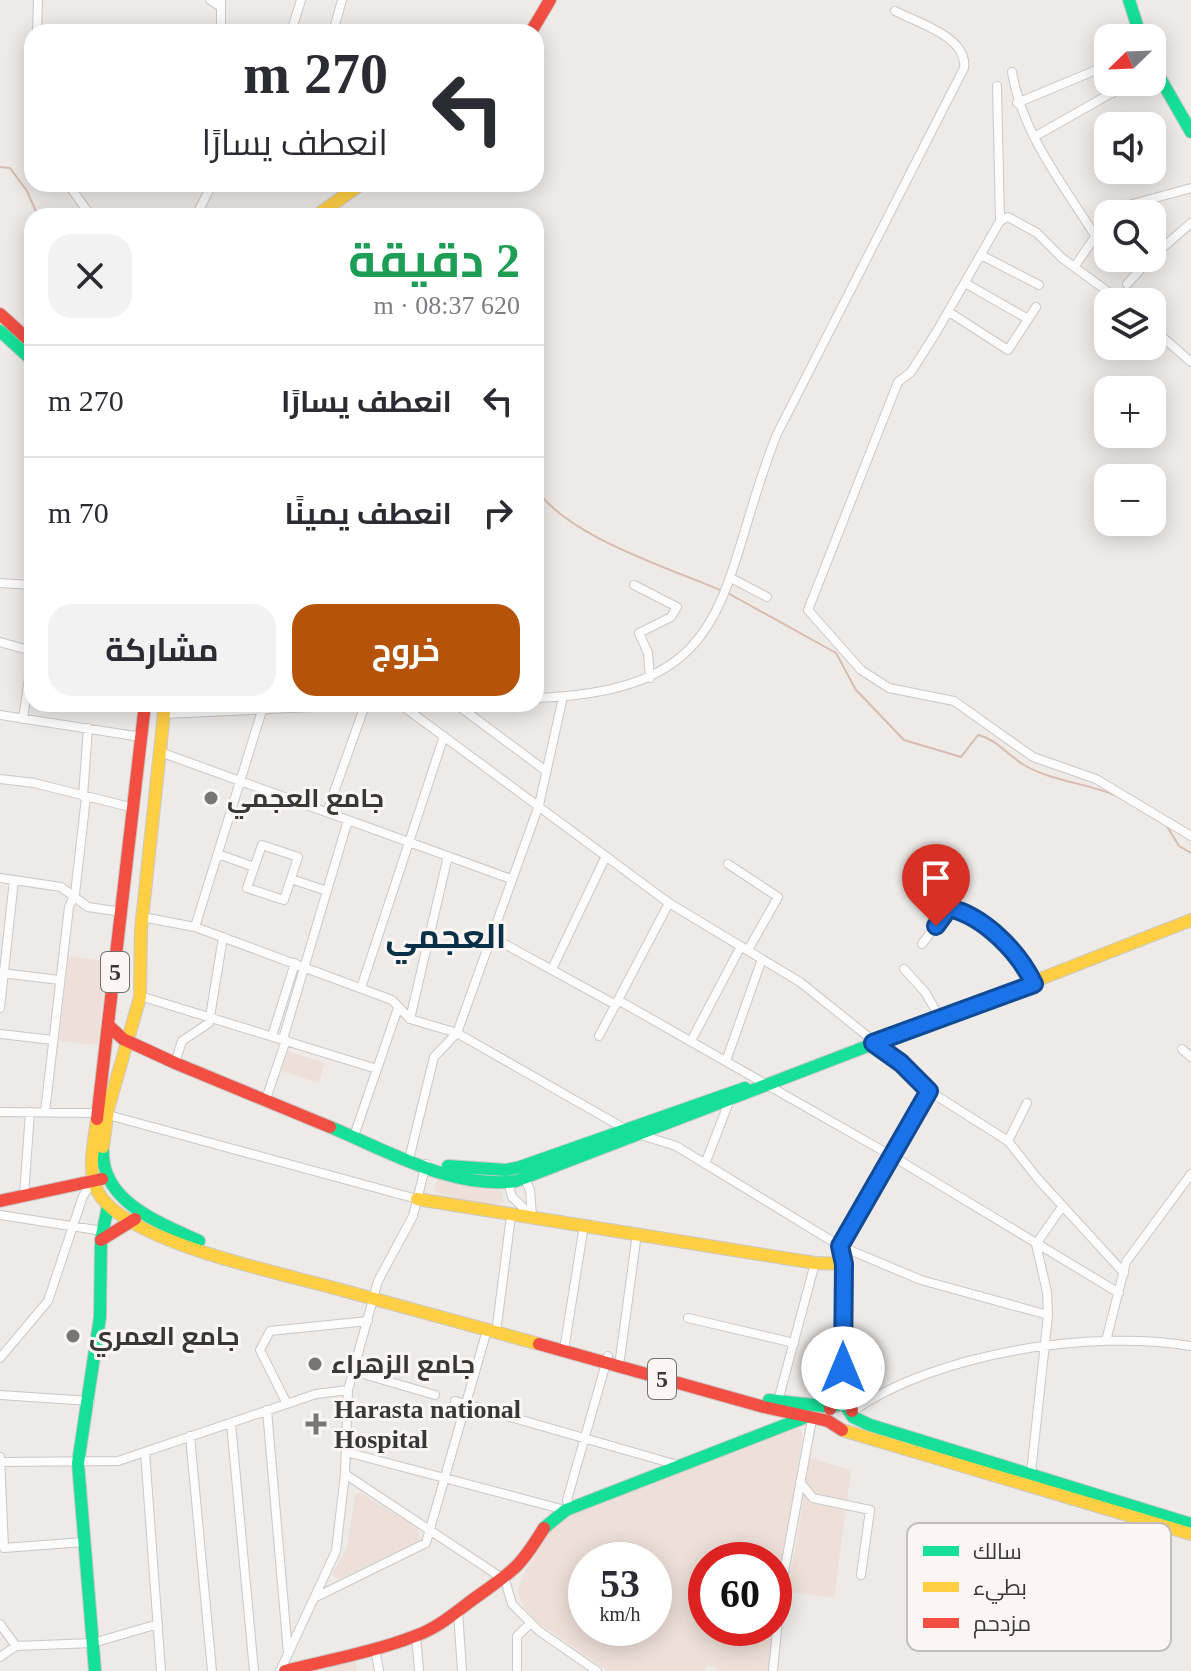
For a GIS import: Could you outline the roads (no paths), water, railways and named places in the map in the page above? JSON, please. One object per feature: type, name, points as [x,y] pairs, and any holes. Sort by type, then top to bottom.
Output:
[{"type":"main road","points":[[536,24],[550,0]]},
{"type":"main road","points":[[1129,0],[1137,24]]},
{"type":"main road","points":[[1166,89],[1191,132]]},
{"type":"main road","points":[[327,208],[350,192]]},
{"type":"main road","points":[[0,314],[24,336]]},
{"type":"main road","points":[[0,331],[24,353]]},
{"type":"main road","name":"5","points":[[144,712],[108,1025],[100,1179],[108,1206],[205,1245],[611,1360],[778,1401],[831,1407],[844,1403],[853,1414],[1191,1524]]},
{"type":"main road","name":"5","points":[[103,1114],[129,1042],[140,996],[142,917],[165,712]]},
{"type":"main road","points":[[139,761],[144,777],[156,788]]},
{"type":"main road","points":[[108,1025],[129,1042],[175,1063],[443,1173],[508,1184],[729,1102],[765,1083],[1034,984],[1191,920]]},
{"type":"main road","points":[[113,992],[126,979],[141,977]]},
{"type":"main road","points":[[426,1164],[506,1170],[520,1167],[724,1092],[765,1083]]},
{"type":"main road","points":[[0,1201],[100,1179]]},
{"type":"main road","name":"5","points":[[100,1179],[138,1216]]},
{"type":"main road","points":[[417,1199],[815,1263],[844,1264],[843,1368],[853,1414],[845,1428]]},
{"type":"main road","points":[[95,1671],[78,1463],[90,1401],[100,1317],[102,1236],[108,1206]]},
{"type":"main road","points":[[102,1236],[138,1216]]},
{"type":"main road","name":"5","points":[[492,1328],[565,1344],[809,1418],[828,1421],[833,1427],[845,1428],[1155,1523]]},
{"type":"main road","points":[[828,1421],[843,1368]]},
{"type":"main road","points":[[283,1671],[416,1636],[505,1580],[524,1561],[549,1521],[568,1509],[809,1418]]},
{"type":"main road","name":"5","points":[[1171,1528],[1191,1534]]},
{"type":"street","points":[[37,24],[38,0]]},
{"type":"street","points":[[210,0],[221,3],[221,24]]},
{"type":"street","points":[[294,24],[301,0]]},
{"type":"street","points":[[335,24],[342,0]]},
{"type":"street","points":[[544,698],[631,686],[650,678],[677,661],[696,643],[726,594],[777,434],[964,68],[963,51],[955,42],[895,11]]},
{"type":"street","points":[[1017,103],[1094,71]]},
{"type":"street","points":[[1012,72],[1017,103],[1034,137],[1094,234],[1075,266]]},
{"type":"street","points":[[997,86],[1000,221],[911,372],[898,382],[804,610],[861,670],[889,688],[954,701],[1033,757],[1096,779],[1191,836]]},
{"type":"street","points":[[1034,137],[1108,96]]},
{"type":"street","points":[[1147,200],[1191,188]]},
{"type":"street","points":[[1000,221],[1008,217],[1031,228],[1104,288]]},
{"type":"street","points":[[1166,245],[1191,223]]},
{"type":"street","points":[[981,255],[1039,285]]},
{"type":"street","points":[[1127,284],[1139,272]]},
{"type":"street","points":[[965,283],[1028,319]]},
{"type":"street","points":[[949,312],[1008,350],[1036,307]]},
{"type":"street","points":[[1166,340],[1191,362]]},
{"type":"street","points":[[731,578],[767,597]]},
{"type":"street","points":[[0,583],[24,584]]},
{"type":"street","points":[[634,585],[677,607],[671,617],[639,633],[648,653],[650,678]]},
{"type":"street","points":[[0,642],[24,649]]},
{"type":"street","points":[[409,1159],[434,1057],[457,1033],[539,805],[563,697]]},
{"type":"street","points":[[23,719],[24,712]]},
{"type":"street","points":[[195,927],[263,712]]},
{"type":"street","points":[[327,812],[363,712]]},
{"type":"street","points":[[411,712],[669,903],[800,982],[901,1063],[929,1091],[1008,1141],[1062,1207],[1124,1273]]},
{"type":"street","points":[[467,712],[546,771]]},
{"type":"street","points":[[0,715],[141,737]]},
{"type":"street","points":[[45,1112],[69,907],[75,894],[88,728]]},
{"type":"street","points":[[361,988],[444,736]]},
{"type":"street","points":[[160,752],[511,879]]},
{"type":"street","points":[[0,779],[134,808]]},
{"type":"street","points":[[272,1036],[327,891],[348,820]]},
{"type":"street","points":[[262,845],[298,857],[291,879],[284,900],[247,888],[262,845]]},
{"type":"street","points":[[218,854],[254,867]]},
{"type":"street","points":[[410,1019],[448,856]]},
{"type":"street","points":[[552,969],[606,856]]},
{"type":"street","points":[[691,1041],[778,897],[728,864]]},
{"type":"street","points":[[0,878],[61,887],[75,894],[88,907],[123,912]]},
{"type":"street","points":[[291,879],[327,891]]},
{"type":"street","points":[[0,1008],[14,880]]},
{"type":"street","points":[[599,1036],[669,903]]},
{"type":"street","points":[[922,944],[949,908],[968,912],[1025,963],[1034,984]]},
{"type":"street","points":[[142,917],[195,927],[392,1000],[410,1019],[457,1033],[623,1128],[676,1146],[840,1246],[921,1280],[1048,1315]]},
{"type":"street","points":[[490,936],[691,1041],[892,1156],[1119,1293]]},
{"type":"street","points":[[175,1063],[182,1041],[206,1028],[223,937]]},
{"type":"street","points":[[726,1061],[762,959]]},
{"type":"street","points":[[266,1099],[284,1040],[300,964]]},
{"type":"street","points":[[904,969],[925,992],[940,1018]]},
{"type":"street","points":[[2,973],[60,980]]},
{"type":"street","points":[[140,996],[377,1069]]},
{"type":"street","points":[[354,1136],[398,1008]]},
{"type":"street","points":[[0,1034],[53,1040]]},
{"type":"street","points":[[1182,1049],[1191,1057]]},
{"type":"street","points":[[844,1264],[840,1246],[929,1091]]},
{"type":"street","points":[[705,1164],[729,1102]]},
{"type":"street","points":[[1008,1141],[1027,1103]]},
{"type":"street","points":[[0,1112],[103,1114],[417,1199]]},
{"type":"street","points":[[24,1195],[30,1112]]},
{"type":"street","points":[[283,1671],[336,1551],[345,1474],[348,1390],[374,1295],[413,1216],[426,1164]]},
{"type":"street","points":[[520,1167],[532,1216]]},
{"type":"street","points":[[506,1170],[512,1197],[532,1216]]},
{"type":"street","points":[[1106,1341],[1126,1262],[1191,1174]]},
{"type":"street","points":[[0,1358],[48,1301],[84,1192],[100,1179]]},
{"type":"street","points":[[1031,1473],[1048,1315],[1047,1292],[1036,1244],[1062,1207]]},
{"type":"street","points":[[0,1215],[102,1236]]},
{"type":"street","points":[[314,1598],[426,1543],[432,1532],[467,1404],[492,1328],[511,1216]]},
{"type":"street","points":[[565,1344],[584,1225]]},
{"type":"street","points":[[346,1452],[444,1481],[447,1478],[568,1509],[567,1500],[611,1360],[637,1233]]},
{"type":"street","points":[[778,1401],[815,1263]]},
{"type":"street","points":[[688,1318],[794,1343]]},
{"type":"street","points":[[287,1404],[260,1350],[270,1331],[368,1321]]},
{"type":"street","points":[[853,1414],[882,1391],[1008,1350],[1106,1341],[1164,1341],[1191,1346]]},
{"type":"street","points":[[353,1371],[435,1395]]},
{"type":"street","points":[[84,1542],[4,1548],[0,1461],[118,1461],[316,1394],[348,1390]]},
{"type":"street","points":[[0,1395],[90,1401]]},
{"type":"street","points":[[455,1401],[682,1466]]},
{"type":"street","points":[[267,1410],[288,1654]]},
{"type":"street","points":[[773,1671],[781,1589],[809,1418]]},
{"type":"street","points":[[231,1423],[254,1671]]},
{"type":"street","points":[[190,1436],[212,1671]]},
{"type":"street","points":[[145,1452],[161,1671]]},
{"type":"street","points":[[345,1474],[505,1580],[512,1604],[531,1623],[597,1671]]},
{"type":"street","points":[[800,1482],[813,1498],[870,1510],[861,1575]]},
{"type":"street","points":[[458,1612],[462,1671]]},
{"type":"street","points":[[517,1671],[517,1636],[531,1623]]},
{"type":"street","points":[[0,1624],[16,1646]]},
{"type":"street","points":[[0,1657],[16,1646],[93,1643],[158,1624]]},
{"type":"street","points":[[416,1636],[419,1671]]},
{"type":"street","points":[[375,1648],[379,1671]]},
{"type":"waterway","points":[[0,167],[10,168],[24,187]]},
{"type":"waterway","points":[[27,192],[34,208]]},
{"type":"waterway","points":[[544,498],[569,521],[593,535],[720,590]]},
{"type":"waterway","points":[[726,592],[836,653],[856,690],[904,740],[961,757],[978,735],[991,740],[1035,771],[1119,797]]},
{"type":"waterway","points":[[1166,825],[1179,846],[1191,853]]},
{"type":"place","name":"جامع العجمي","points":[[211,798]]},
{"type":"place","name":"جامع العمري","points":[[73,1336]]},
{"type":"place","name":"جامع الزهراء","points":[[315,1364]]},
{"type":"place","name":"Harasta national Hospital","points":[[316,1424]]},
{"type":"district","name":"العجمي","points":[[446,936]]}]
